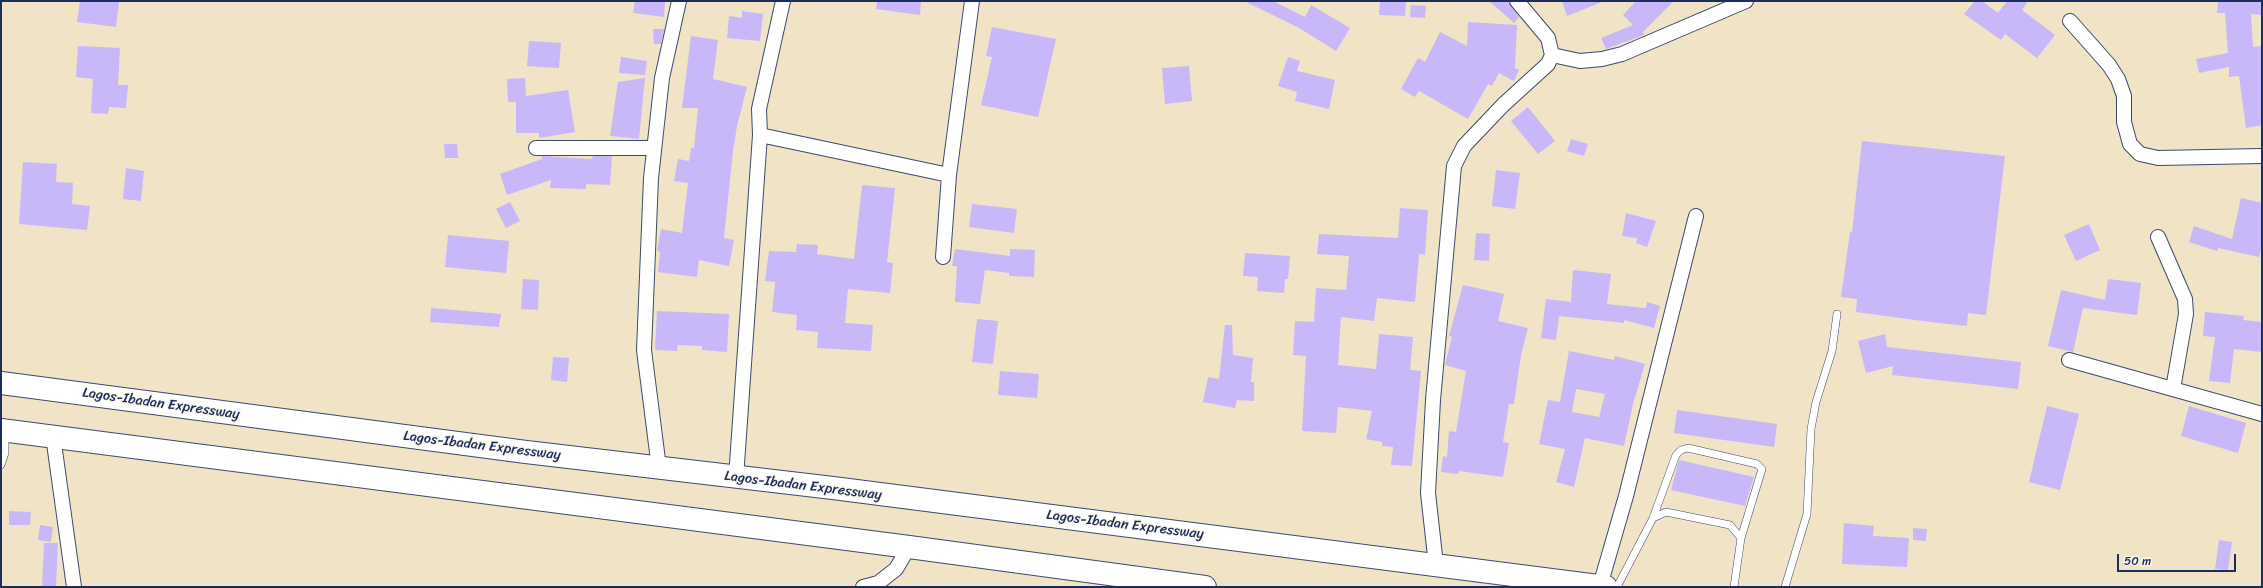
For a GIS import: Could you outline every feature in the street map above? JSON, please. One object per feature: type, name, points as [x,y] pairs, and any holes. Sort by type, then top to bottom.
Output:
[{"type":"highway","name":"Lagos-Ibadan Expressway","points":[[1,383],[736,478],[1608,587]]},
{"type":"highway","points":[[3,430],[909,546],[1205,587]]},
{"type":"street","points":[[659,468],[644,350],[651,178],[662,78],[679,1]]},
{"type":"street","points":[[736,478],[760,136],[759,109],[783,1]]},
{"type":"street","points":[[943,257],[950,175],[972,1]]},
{"type":"street","points":[[1436,565],[1428,493],[1433,392],[1454,166],[1464,146],[1503,105],[1548,64],[1552,55],[1548,38],[1517,1]]},
{"type":"street","points":[[1552,55],[1580,61],[1602,59],[1622,54],[1746,1]]},
{"type":"street","points":[[2070,21],[2109,65],[2118,79],[2124,96],[2124,122],[2130,144],[2140,154],[2158,158],[2262,156]]},
{"type":"street","points":[[760,136],[950,175]]},
{"type":"street","points":[[536,148],[654,148]]},
{"type":"street","points":[[1608,587],[1626,496],[1696,216]]},
{"type":"street","points":[[2158,237],[2185,299],[2186,314],[2173,389]]},
{"type":"street","points":[[2069,360],[2262,414]]},
{"type":"street","points":[[53,436],[74,587]]},
{"type":"street","points":[[863,587],[878,583],[896,569],[909,546]]},
{"type":"lane","points":[[1785,587],[1807,514],[1811,430],[1816,402],[1832,351],[1837,314]]},
{"type":"lane","points":[[1,465],[5,453],[3,430]]},
{"type":"lane","points":[[1608,587],[1653,518],[1676,455],[1681,450],[1688,448],[1757,464],[1762,469],[1741,538],[1734,587]]},
{"type":"lane","points":[[1653,518],[1666,512],[1730,525],[1741,538]]},
{"type":"building","points":[[80,1],[119,2],[116,27],[77,22]]},
{"type":"building","points":[[635,1],[665,1],[664,17],[633,13]]},
{"type":"building","points":[[877,1],[921,1],[920,15],[876,9]]},
{"type":"building","points":[[1244,1],[1273,1],[1305,17],[1311,5],[1350,28],[1336,51],[1299,28]]},
{"type":"building","points":[[1380,1],[1406,1],[1405,16],[1379,15]]},
{"type":"building","points":[[1489,1],[1508,1],[1519,17],[1514,23]]},
{"type":"building","points":[[1562,1],[1602,1],[1602,2],[1567,16]]},
{"type":"building","points":[[1636,1],[1674,1],[1643,32],[1644,35],[1606,49],[1601,38],[1633,25],[1623,15]]},
{"type":"building","points":[[1975,1],[1982,1],[1998,13],[2007,1],[2028,1],[2022,10],[2055,35],[2037,58],[2005,34],[2001,40],[1964,14]]},
{"type":"building","points":[[2218,1],[2262,2],[2262,15],[2251,14],[2253,47],[2262,46],[2262,125],[2246,128],[2239,76],[2229,77],[2229,67],[2199,73],[2196,59],[2228,53],[2225,13],[2217,13]]},
{"type":"building","points":[[1411,5],[1426,6],[1425,18],[1410,17]]},
{"type":"building","points":[[742,11],[763,14],[760,41],[727,38],[729,16],[742,18]]},
{"type":"building","points":[[1468,22],[1517,25],[1515,68],[1519,70],[1514,81],[1499,73],[1492,86],[1488,84],[1468,119],[1419,91],[1415,97],[1401,89],[1418,58],[1425,62],[1440,32],[1467,46]]},
{"type":"building","points":[[992,27],[1056,39],[1038,117],[981,105],[992,57],[986,56]]},
{"type":"building","points":[[653,29],[664,29],[661,44],[654,44]]},
{"type":"building","points":[[691,36],[718,40],[713,79],[747,87],[737,126],[733,151],[724,238],[734,240],[729,266],[699,260],[697,277],[658,272],[660,252],[657,251],[661,229],[682,233],[688,183],[674,181],[678,159],[689,161],[691,148],[694,148],[698,108],[682,108]]},
{"type":"building","points":[[529,41],[561,43],[559,68],[527,66]]},
{"type":"building","points":[[78,46],[120,48],[118,85],[128,85],[126,108],[109,107],[108,114],[91,113],[93,79],[76,77]]},
{"type":"building","points":[[621,57],[647,61],[645,75],[619,73]]},
{"type":"building","points":[[1288,57],[1300,61],[1297,71],[1335,80],[1329,109],[1295,101],[1297,92],[1278,86]]},
{"type":"building","points":[[1189,66],[1192,101],[1165,104],[1162,68]]},
{"type":"building","points":[[525,78],[526,96],[568,90],[575,132],[539,138],[539,133],[516,133],[516,102],[508,102],[507,79]]},
{"type":"building","points":[[645,78],[639,139],[610,136],[618,82]]},
{"type":"building","points":[[1528,107],[1555,141],[1538,154],[1511,121]]},
{"type":"building","points":[[1571,139],[1588,144],[1584,156],[1567,151]]},
{"type":"building","points":[[1862,141],[2005,156],[1986,315],[1968,313],[1967,326],[1930,322],[1856,312],[1857,299],[1841,297],[1850,232],[1852,232]]},
{"type":"building","points":[[444,144],[457,144],[458,158],[445,158]]},
{"type":"building","points":[[542,156],[592,159],[593,156],[612,156],[610,185],[586,184],[586,189],[550,188],[551,180],[507,195],[500,174],[542,159]]},
{"type":"building","points":[[23,162],[57,164],[56,182],[73,183],[72,204],[90,206],[87,230],[19,224]]},
{"type":"building","points":[[126,168],[144,171],[141,201],[123,199]]},
{"type":"building","points":[[1496,170],[1520,173],[1515,209],[1492,206]]},
{"type":"building","points":[[862,185],[895,188],[887,262],[893,263],[890,293],[848,289],[845,323],[873,325],[871,351],[817,348],[818,332],[796,330],[797,315],[772,312],[775,282],[765,281],[769,251],[796,252],[797,244],[818,245],[817,254],[854,259]]},
{"type":"building","points":[[2241,198],[2262,203],[2262,246],[2259,257],[2218,248],[2217,251],[2189,242],[2194,226],[2232,239]]},
{"type":"building","points":[[510,202],[520,221],[506,228],[496,209]]},
{"type":"building","points":[[972,204],[1017,209],[1014,233],[969,227]]},
{"type":"building","points":[[1400,208],[1428,210],[1425,255],[1419,254],[1415,302],[1377,298],[1374,321],[1341,317],[1338,365],[1376,369],[1379,334],[1413,337],[1410,370],[1421,371],[1412,466],[1391,465],[1393,447],[1382,446],[1382,442],[1366,439],[1372,411],[1338,407],[1336,433],[1302,431],[1306,356],[1293,355],[1295,321],[1314,322],[1316,288],[1346,290],[1349,256],[1317,254],[1319,234],[1398,238]]},
{"type":"building","points":[[1626,213],[1656,221],[1647,247],[1636,243],[1637,238],[1622,236]]},
{"type":"building","points":[[2089,224],[2100,250],[2076,261],[2064,235]]},
{"type":"building","points":[[1476,233],[1490,234],[1489,261],[1474,260]]},
{"type":"building","points":[[448,235],[509,241],[506,273],[445,267]]},
{"type":"building","points":[[955,249],[1010,256],[1010,249],[1035,250],[1034,277],[1009,276],[1009,273],[985,270],[980,304],[955,302],[957,266],[952,266]]},
{"type":"building","points":[[1245,253],[1290,256],[1288,279],[1285,279],[1284,293],[1257,291],[1258,277],[1243,276]]},
{"type":"building","points":[[1573,270],[1611,274],[1607,304],[1646,308],[1647,302],[1660,306],[1654,328],[1624,320],[1624,323],[1559,316],[1556,340],[1541,338],[1546,299],[1571,302]]},
{"type":"building","points":[[523,279],[539,280],[538,310],[521,309]]},
{"type":"building","points":[[2108,279],[2141,283],[2137,315],[2083,308],[2073,352],[2048,346],[2061,290],[2105,300]]},
{"type":"building","points":[[1463,285],[1504,294],[1498,321],[1528,328],[1521,355],[1514,404],[1509,404],[1503,442],[1509,443],[1503,477],[1459,471],[1458,474],[1441,472],[1443,456],[1447,457],[1449,431],[1456,432],[1466,371],[1445,365],[1452,337],[1449,336]]},
{"type":"building","points":[[431,308],[501,314],[499,327],[430,322]]},
{"type":"building","points":[[657,311],[729,314],[727,352],[702,350],[702,346],[678,345],[677,351],[655,350]]},
{"type":"building","points":[[2205,312],[2244,316],[2243,320],[2262,322],[2262,352],[2234,349],[2230,383],[2209,381],[2215,337],[2203,336]]},
{"type":"building","points":[[977,319],[998,321],[993,364],[972,362]]},
{"type":"building","points":[[1225,325],[1232,325],[1233,355],[1253,358],[1251,382],[1254,382],[1254,401],[1237,400],[1235,408],[1203,402],[1208,377],[1219,379]]},
{"type":"building","points":[[1885,334],[1887,347],[2021,362],[2018,389],[1892,375],[1893,366],[1866,373],[1858,341]]},
{"type":"building","points":[[1569,351],[1614,360],[1615,356],[1645,364],[1633,404],[1624,446],[1585,438],[1574,487],[1556,482],[1565,449],[1539,444],[1548,400],[1560,402]],"holes":[[[1576,389],[1605,394],[1599,417],[1572,412]]]},
{"type":"building","points":[[553,357],[569,358],[567,382],[551,380]]},
{"type":"building","points":[[1000,371],[1039,374],[1037,398],[998,395]]},
{"type":"building","points":[[2047,406],[2079,414],[2060,490],[2029,482]]},
{"type":"building","points":[[2189,406],[2246,423],[2238,453],[2181,436]]},
{"type":"building","points":[[1677,410],[1777,424],[1774,447],[1674,433]]},
{"type":"building","points":[[1679,460],[1754,477],[1745,506],[1671,490]]},
{"type":"building","points":[[9,511],[31,512],[30,525],[9,525]]},
{"type":"building","points":[[1844,523],[1874,526],[1873,536],[1909,538],[1907,567],[1842,564]]},
{"type":"building","points":[[40,525],[53,527],[51,542],[38,540]]},
{"type":"building","points":[[1913,528],[1927,529],[1926,541],[1913,540]]},
{"type":"building","points":[[2219,540],[2232,542],[2228,570],[2215,569]]},
{"type":"building","points":[[44,543],[58,543],[56,587],[42,587]]}]
